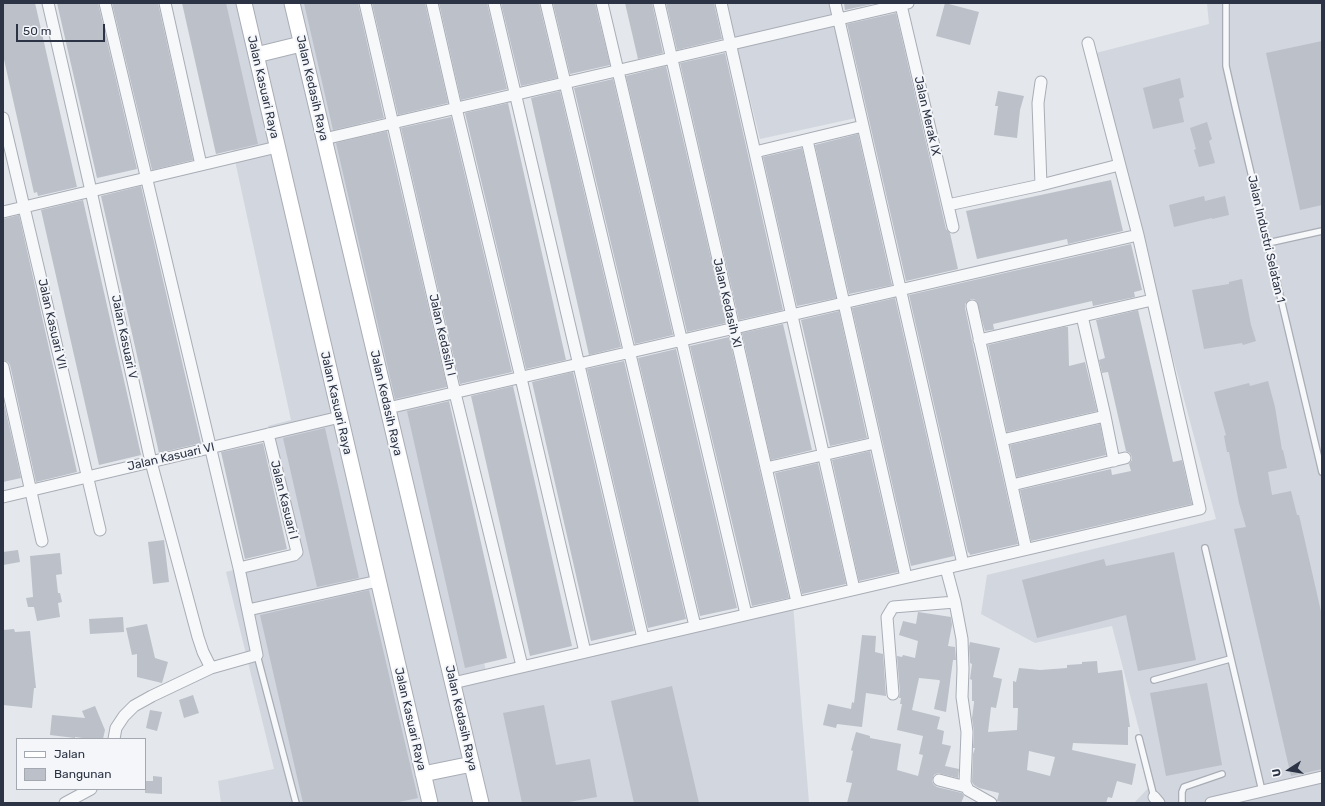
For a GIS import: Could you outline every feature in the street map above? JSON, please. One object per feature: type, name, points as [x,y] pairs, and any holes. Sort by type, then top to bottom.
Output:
[{"type":"main road","name":"Jalan Kasuari Raya","points":[[244,3],[430,803]]},
{"type":"main road","name":"Jalan Kedasih Raya","points":[[292,3],[481,803]]},
{"type":"main road","points":[[256,55],[301,44]]},
{"type":"main road","points":[[423,774],[472,764]]},
{"type":"street","name":"Jalan Kasuari V","points":[[48,3],[151,462],[198,637],[211,668]]},
{"type":"street","points":[[105,3],[211,448],[258,654],[211,668],[134,706],[124,716],[116,728],[114,738]]},
{"type":"street","points":[[164,3],[201,165]]},
{"type":"street","name":"Jalan Kedasih I","points":[[366,3],[455,393],[522,666]]},
{"type":"street","points":[[432,3],[522,378],[585,652]]},
{"type":"street","points":[[494,3],[643,638]]},
{"type":"street","points":[[546,3],[695,626]]},
{"type":"street","points":[[602,3],[746,614]]},
{"type":"street","name":"Jalan Kedasih XI","points":[[659,3],[797,602]]},
{"type":"street","points":[[721,3],[854,589]]},
{"type":"street","points":[[835,3],[963,564]]},
{"type":"street","points":[[324,139],[904,4]]},
{"type":"street","name":"Jalan Merak IX","points":[[904,4],[953,227]]},
{"type":"street","points":[[453,683],[1200,509],[1138,235],[1088,43]]},
{"type":"street","points":[[1041,82],[1038,103],[1041,185]]},
{"type":"street","name":"Jalan Kasuari VII","points":[[3,118],[100,530]]},
{"type":"street","points":[[755,152],[863,126]]},
{"type":"street","points":[[807,140],[906,577]]},
{"type":"street","points":[[3,212],[277,147]]},
{"type":"street","points":[[948,206],[1041,185],[1119,165]]},
{"type":"street","points":[[388,408],[1138,235]]},
{"type":"street","points":[[979,340],[1152,300]]},
{"type":"street","points":[[972,306],[1026,549]]},
{"type":"street","points":[[1082,316],[1114,462]]},
{"type":"street","points":[[3,367],[42,542]]},
{"type":"street","points":[[1002,440],[1105,416]]},
{"type":"street","name":"Jalan Kasuari VI","points":[[3,497],[340,417]]},
{"type":"street","name":"Jalan Kasuari I","points":[[239,568],[294,556],[297,552],[268,434]]},
{"type":"street","points":[[766,468],[875,443]]},
{"type":"street","points":[[1012,485],[1114,462],[1125,458]]},
{"type":"street","points":[[946,568],[955,602],[962,639],[962,697],[967,732],[966,787]]},
{"type":"street","points":[[248,610],[378,581]]},
{"type":"street","points":[[893,694],[887,617],[893,606],[955,602]]},
{"type":"street","points":[[1211,803],[1322,777]]},
{"type":"street","points":[[939,780],[966,787],[968,790],[991,803]]},
{"type":"street","points":[[65,803],[89,790]]},
{"type":"lane","name":"Jalan Industri Selatan 1","points":[[1226,3],[1226,66],[1322,472]]},
{"type":"lane","points":[[1268,244],[1322,231]]},
{"type":"lane","points":[[1205,548],[1262,791]]},
{"type":"lane","points":[[258,654],[296,803]]},
{"type":"lane","points":[[1154,680],[1230,659]]},
{"type":"lane","points":[[1139,738],[1156,800]]},
{"type":"lane","points":[[1182,803],[1182,792],[1184,787],[1222,774]]},
{"type":"shaded area","points":[[201,3],[333,3],[488,680],[793,604],[809,803],[221,803],[218,781],[274,769],[226,572],[298,552],[268,426],[291,420]]},
{"type":"shaded area","points":[[726,3],[831,3],[856,118],[760,139]]},
{"type":"shaded area","points":[[1207,3],[1322,3],[1322,803],[1134,803],[1153,783],[1112,626],[1035,643],[981,614],[987,575],[1216,519],[1092,54],[1209,24]]},
{"type":"building","points":[[3,3],[35,3],[77,187],[38,196],[37,192],[34,193],[3,55]]},
{"type":"building","points":[[57,3],[98,3],[137,169],[97,178]]},
{"type":"building","points":[[112,3],[158,3],[193,160],[152,170]]},
{"type":"building","points":[[182,3],[226,3],[258,144],[216,154]]},
{"type":"building","points":[[304,3],[358,3],[384,118],[333,130]]},
{"type":"building","points":[[372,3],[425,3],[448,103],[398,115]]},
{"type":"building","points":[[439,3],[487,3],[507,89],[461,100]]},
{"type":"building","points":[[501,3],[539,3],[557,78],[521,86]]},
{"type":"building","points":[[553,3],[595,3],[610,65],[570,74]]},
{"type":"building","points":[[625,3],[652,3],[663,53],[638,59]]},
{"type":"building","points":[[666,3],[714,3],[722,39],[677,50]]},
{"type":"building","points":[[844,3],[877,3],[845,10]]},
{"type":"building","points":[[945,3],[979,12],[970,45],[936,36]]},
{"type":"building","points":[[896,13],[946,229],[950,233],[958,269],[906,281],[847,24]]},
{"type":"building","points":[[1322,41],[1322,205],[1300,210],[1266,53]]},
{"type":"building","points":[[725,53],[783,310],[739,320],[680,63]]},
{"type":"building","points":[[666,66],[726,323],[687,332],[626,76]]},
{"type":"building","points":[[1180,78],[1184,97],[1179,99],[1184,122],[1153,129],[1143,88]]},
{"type":"building","points":[[613,79],[673,335],[635,344],[574,88]]},
{"type":"building","points":[[560,91],[621,347],[589,355],[531,98]]},
{"type":"building","points":[[998,91],[1024,96],[1020,110],[1017,138],[994,135],[998,106],[995,106]]},
{"type":"building","points":[[508,103],[566,360],[526,369],[465,113]]},
{"type":"building","points":[[451,117],[512,372],[460,384],[401,128]]},
{"type":"building","points":[[1207,122],[1212,139],[1209,141],[1215,163],[1199,167],[1190,128]]},
{"type":"building","points":[[387,131],[447,387],[395,399],[336,143]]},
{"type":"building","points":[[858,134],[892,285],[849,294],[815,145]]},
{"type":"building","points":[[802,148],[836,298],[797,306],[763,157]]},
{"type":"building","points":[[1111,180],[1123,231],[1068,244],[1067,239],[977,259],[966,211]]},
{"type":"building","points":[[141,186],[201,443],[159,453],[101,196]]},
{"type":"building","points":[[1204,196],[1205,201],[1225,196],[1229,215],[1174,227],[1169,205]]},
{"type":"building","points":[[83,200],[141,455],[99,465],[41,210]]},
{"type":"building","points":[[19,215],[77,472],[36,482],[10,365],[8,362],[3,360],[3,219]]},
{"type":"building","points":[[1131,244],[1142,290],[1134,292],[1135,297],[1093,306],[1092,301],[993,324],[994,329],[997,329],[985,331],[977,302],[974,299],[971,299],[965,304],[1018,544],[970,555],[969,552],[968,553],[909,295]]},
{"type":"building","points":[[1242,279],[1251,325],[1256,341],[1243,345],[1242,343],[1204,349],[1192,290],[1229,284],[1229,282]]},
{"type":"building","points":[[895,298],[954,556],[911,566],[852,308]]},
{"type":"building","points":[[1138,310],[1173,462],[1182,460],[1192,504],[1031,541],[1020,490],[1111,469],[1112,475],[1131,471],[1129,464],[1132,457],[1130,453],[1126,451],[1108,372],[1102,373],[1099,360],[1105,358],[1096,320]]},
{"type":"building","points":[[839,311],[867,438],[830,446],[801,320]]},
{"type":"building","points":[[783,324],[812,450],[771,460],[742,333]]},
{"type":"building","points":[[1068,327],[1069,366],[1085,362],[1097,411],[1007,432],[988,345]]},
{"type":"building","points":[[729,337],[789,598],[752,606],[690,346]]},
{"type":"building","points":[[676,349],[737,608],[700,616],[638,358]]},
{"type":"building","points":[[624,361],[686,619],[648,628],[587,369]]},
{"type":"building","points":[[573,372],[634,631],[591,641],[532,382]]},
{"type":"building","points":[[1268,381],[1275,407],[1282,450],[1287,468],[1268,472],[1272,495],[1291,491],[1297,515],[1299,515],[1322,616],[1322,769],[1291,776],[1234,529],[1246,527],[1239,503],[1229,452],[1227,452],[1224,436],[1226,435],[1214,392],[1249,383],[1250,386]]},
{"type":"building","points":[[513,386],[572,646],[530,656],[471,396]]},
{"type":"building","points":[[3,399],[21,478],[3,482]]},
{"type":"building","points":[[449,401],[507,658],[465,668],[407,411]]},
{"type":"building","points":[[1100,424],[1106,455],[1017,477],[1010,445]]},
{"type":"building","points":[[325,428],[359,578],[317,587],[283,438]]},
{"type":"building","points":[[263,443],[287,549],[245,559],[221,452]]},
{"type":"building","points":[[870,451],[898,572],[859,581],[832,460]]},
{"type":"building","points":[[818,463],[846,584],[802,594],[775,473]]},
{"type":"building","points":[[164,540],[169,582],[153,584],[148,542]]},
{"type":"building","points":[[18,550],[20,562],[3,565],[3,552]]},
{"type":"building","points":[[1174,552],[1196,660],[1138,671],[1126,615],[1037,638],[1022,580],[1104,559],[1106,566]]},
{"type":"building","points":[[60,553],[62,574],[56,575],[58,593],[60,593],[62,602],[58,603],[60,617],[37,621],[34,607],[28,607],[26,598],[33,597],[30,556]]},
{"type":"building","points":[[369,590],[418,798],[394,803],[303,803],[260,615]]},
{"type":"building","points":[[918,612],[951,617],[952,625],[948,646],[955,647],[956,660],[953,660],[946,712],[934,709],[940,681],[919,678],[912,710],[940,717],[937,729],[944,731],[942,744],[951,746],[945,766],[959,769],[958,778],[938,773],[934,775],[932,781],[937,787],[962,793],[964,796],[961,803],[847,803],[852,783],[846,782],[853,751],[851,750],[856,732],[870,736],[870,738],[901,744],[897,770],[918,776],[923,755],[919,754],[923,736],[897,730],[902,704],[900,704],[901,698],[899,698],[900,693],[897,656],[902,657],[903,655],[915,658],[918,641],[899,635],[903,621],[916,624]]},
{"type":"building","points":[[123,617],[124,632],[90,634],[89,619]]},
{"type":"building","points":[[147,624],[155,658],[168,662],[162,683],[137,677],[137,654],[132,655],[126,628]]},
{"type":"building","points":[[14,629],[15,632],[30,631],[36,688],[34,688],[32,708],[3,705],[3,630]]},
{"type":"building","points":[[862,635],[876,636],[875,652],[883,654],[886,696],[866,693],[862,727],[837,724],[836,728],[823,725],[828,704],[851,709],[852,702],[854,703]]},
{"type":"building","points":[[970,642],[1000,648],[993,677],[1002,679],[996,708],[991,707],[988,732],[1017,730],[1018,708],[1013,708],[1013,681],[1016,682],[1019,668],[1040,670],[1067,668],[1067,665],[1097,661],[1098,673],[1122,670],[1130,727],[1128,727],[1128,745],[1073,743],[1072,750],[1136,764],[1132,785],[1117,781],[1112,798],[1108,797],[1106,803],[1006,803],[997,801],[999,793],[979,788],[974,785],[972,782],[973,754],[975,748],[973,748],[974,732],[972,718],[974,701],[972,701],[972,680],[970,679],[972,664],[970,663]],"holes":[[[1029,751],[1055,757],[1050,776],[1027,770]]]},
{"type":"building","points":[[1207,683],[1222,765],[1166,776],[1150,693]]},
{"type":"building","points":[[672,686],[699,803],[634,803],[611,701]]},
{"type":"building","points":[[193,695],[199,713],[184,718],[179,700]]},
{"type":"building","points":[[544,705],[556,765],[590,759],[597,797],[563,803],[522,803],[503,713]]},
{"type":"building","points":[[95,706],[105,730],[103,738],[75,738],[50,735],[52,715],[85,718],[82,711]]},
{"type":"building","points":[[150,710],[162,712],[157,731],[146,728]]},
{"type":"building","points":[[153,776],[162,777],[162,794],[145,793],[146,781],[153,781]]}]
